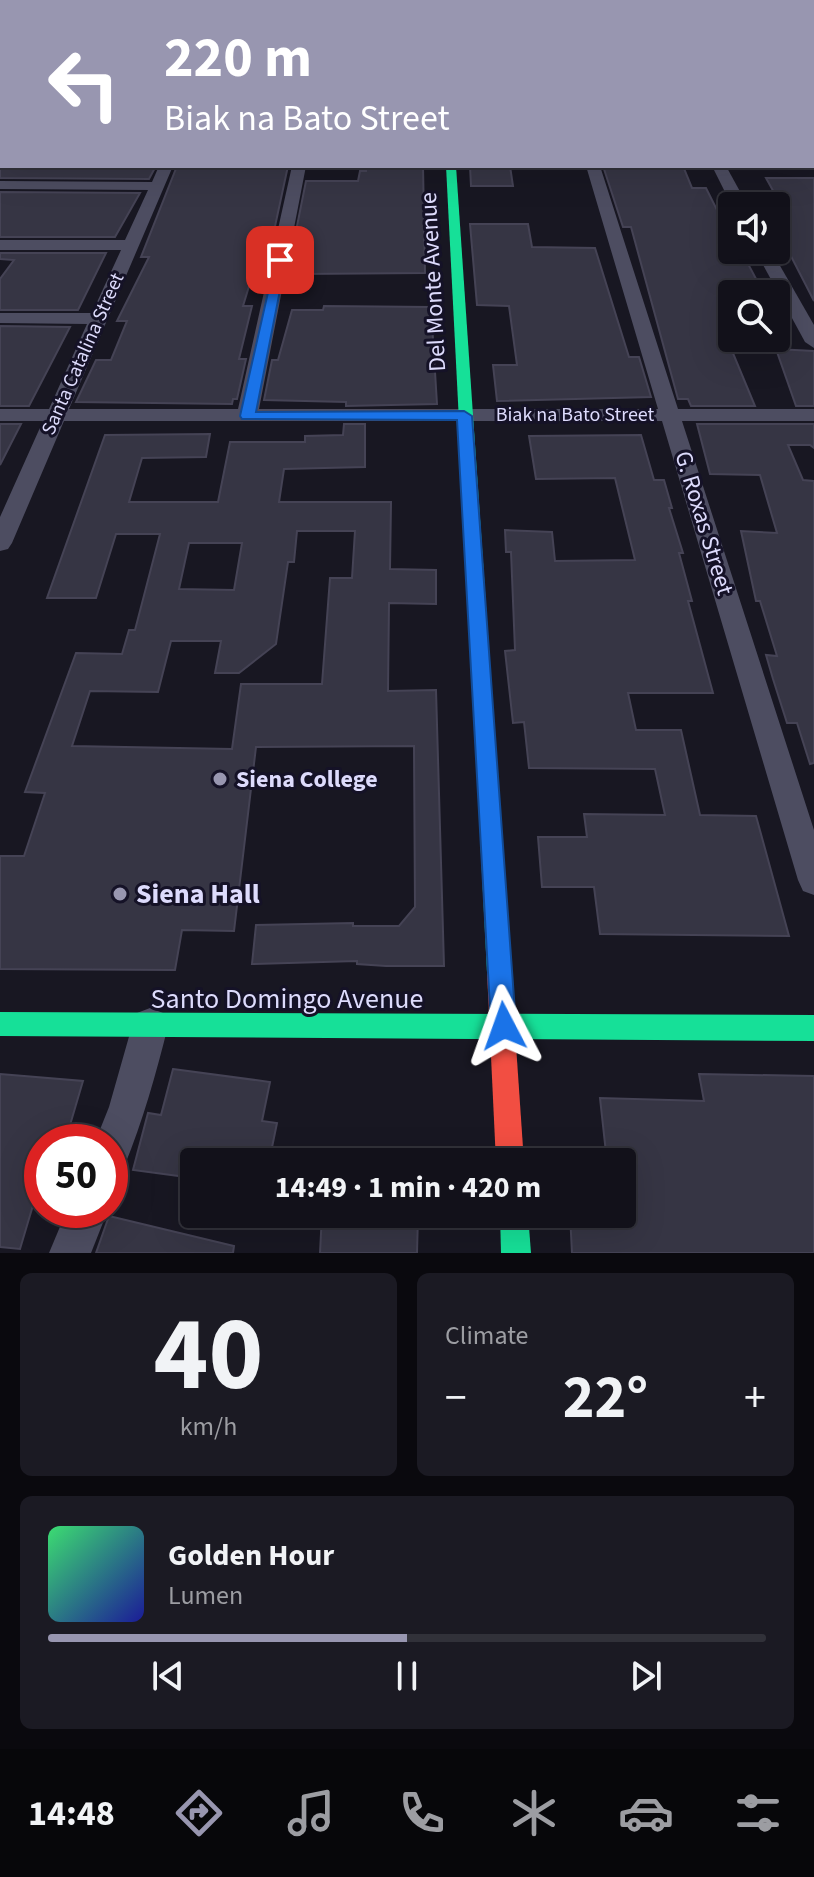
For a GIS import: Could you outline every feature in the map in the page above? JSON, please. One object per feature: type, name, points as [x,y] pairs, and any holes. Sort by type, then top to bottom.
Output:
[{"type":"main road","name":"Del Monte Avenue","points":[[451,168],[509,1148]]},
{"type":"main road","name":"Santo Domingo Avenue","points":[[0,1024],[814,1028]]},
{"type":"main road","points":[[515,1228],[516,1253]]},
{"type":"street","name":"Santa Catalina Street","points":[[0,543],[165,168]]},
{"type":"street","points":[[247,416],[299,168]]},
{"type":"street","name":"G. Roxas Street","points":[[594,168],[814,880]]},
{"type":"street","points":[[720,168],[733,192]]},
{"type":"street","points":[[0,185],[157,186]]},
{"type":"street","points":[[0,245],[131,245]]},
{"type":"street","points":[[771,264],[814,342]]},
{"type":"street","points":[[0,318],[99,319]]},
{"type":"street","name":"Biak na Bato Street","points":[[0,415],[814,415]]},
{"type":"street","points":[[121,1124],[150,1026]]},
{"type":"street","points":[[70,1253],[80,1228]]},
{"type":"building","points":[[0,168],[155,168],[149,179],[0,178]]},
{"type":"building","points":[[176,168],[288,168],[274,231],[266,231],[243,306],[252,306],[239,359],[246,359],[237,399],[233,399],[232,404],[76,402],[96,360],[111,360],[127,321],[117,321],[149,257],[141,257]]},
{"type":"building","points":[[366,168],[423,168],[425,273],[299,274],[305,231],[296,231],[306,181],[358,181],[360,171],[366,171]]},
{"type":"building","points":[[470,168],[510,168],[513,186],[471,186]]},
{"type":"building","points":[[604,168],[684,168],[692,188],[706,188],[718,212],[718,264],[748,264],[757,280],[718,280],[718,352],[732,352],[755,406],[691,406],[688,399],[678,399],[631,227],[623,227]]},
{"type":"building","points":[[766,178],[814,178],[814,301],[790,254],[790,192],[774,192]]},
{"type":"building","points":[[0,192],[140,193],[115,237],[0,237]]},
{"type":"building","points":[[470,224],[528,224],[532,247],[595,248],[629,357],[639,357],[651,397],[497,401],[493,365],[517,365],[509,306],[477,305]]},
{"type":"building","points":[[0,253],[106,253],[78,310],[0,310],[0,279],[14,260],[0,259]]},
{"type":"building","points":[[324,306],[431,307],[437,404],[346,406],[346,402],[264,400],[272,360],[278,360],[292,310],[323,310]]},
{"type":"building","points":[[0,326],[70,327],[29,406],[0,406]]},
{"type":"building","points":[[814,351],[814,406],[796,406],[777,352]]},
{"type":"building","points":[[0,424],[21,424],[0,465]]},
{"type":"building","points":[[344,424],[365,424],[365,467],[284,469],[279,502],[391,502],[390,569],[436,570],[436,604],[389,603],[388,691],[436,690],[444,966],[386,966],[357,964],[357,961],[252,964],[256,925],[353,923],[353,926],[399,926],[415,907],[414,746],[256,747],[234,931],[182,930],[175,970],[0,969],[0,856],[24,856],[45,793],[25,792],[76,653],[122,654],[129,630],[135,630],[160,534],[116,534],[96,598],[47,598],[105,435],[210,434],[206,457],[142,458],[129,502],[218,502],[230,442],[305,442],[305,436],[343,435]],"holes":[[[297,531],[355,531],[352,578],[330,578],[322,684],[241,684],[232,749],[72,746],[90,691],[158,692],[171,641],[221,641],[215,673],[239,673],[276,644],[288,562],[294,562]],[[189,543],[242,543],[234,590],[179,589]]]},
{"type":"building","points":[[697,424],[814,424],[814,448],[810,445],[788,445],[803,480],[814,481],[814,763],[810,764],[797,723],[787,723],[773,679],[766,655],[777,656],[760,601],[756,601],[741,531],[777,533],[760,475],[710,474]]},
{"type":"building","points":[[641,435],[654,480],[664,480],[672,508],[669,508],[683,553],[679,553],[692,601],[688,601],[713,693],[628,693],[636,730],[681,730],[700,815],[756,816],[789,936],[600,934],[594,887],[542,887],[538,837],[587,837],[584,814],[665,815],[655,769],[529,768],[524,722],[513,723],[505,651],[515,650],[511,552],[506,552],[505,530],[552,532],[555,561],[635,560],[615,478],[536,479],[529,436]]},
{"type":"building","points":[[173,1069],[270,1082],[262,1121],[277,1123],[272,1148],[180,1148],[180,1176],[133,1170],[148,1113],[161,1115]]},
{"type":"building","points":[[0,1074],[83,1081],[70,1124],[24,1124],[26,1228],[20,1249],[0,1247]]},
{"type":"building","points":[[699,1074],[814,1076],[814,1253],[572,1253],[571,1228],[636,1228],[636,1148],[605,1148],[600,1098],[704,1101]]},
{"type":"building","points":[[128,1221],[234,1246],[233,1253],[96,1253],[105,1228],[128,1228]]},
{"type":"building","points":[[321,1228],[418,1228],[417,1253],[320,1253]]},
{"type":"traffic: fast","points":[[451,168],[499,972]]},
{"type":"traffic: fast","points":[[0,1024],[814,1028]]},
{"type":"traffic: fast","points":[[515,1228],[516,1253]]},
{"type":"traffic: jam","points":[[499,972],[509,1148]]},
{"type":"place","name":"Siena College","points":[[220,779]]},
{"type":"place","name":"Siena Hall","points":[[120,894]]},
{"type":"route","points":[[280,260],[247,416],[464,416],[504,1026]]}]
